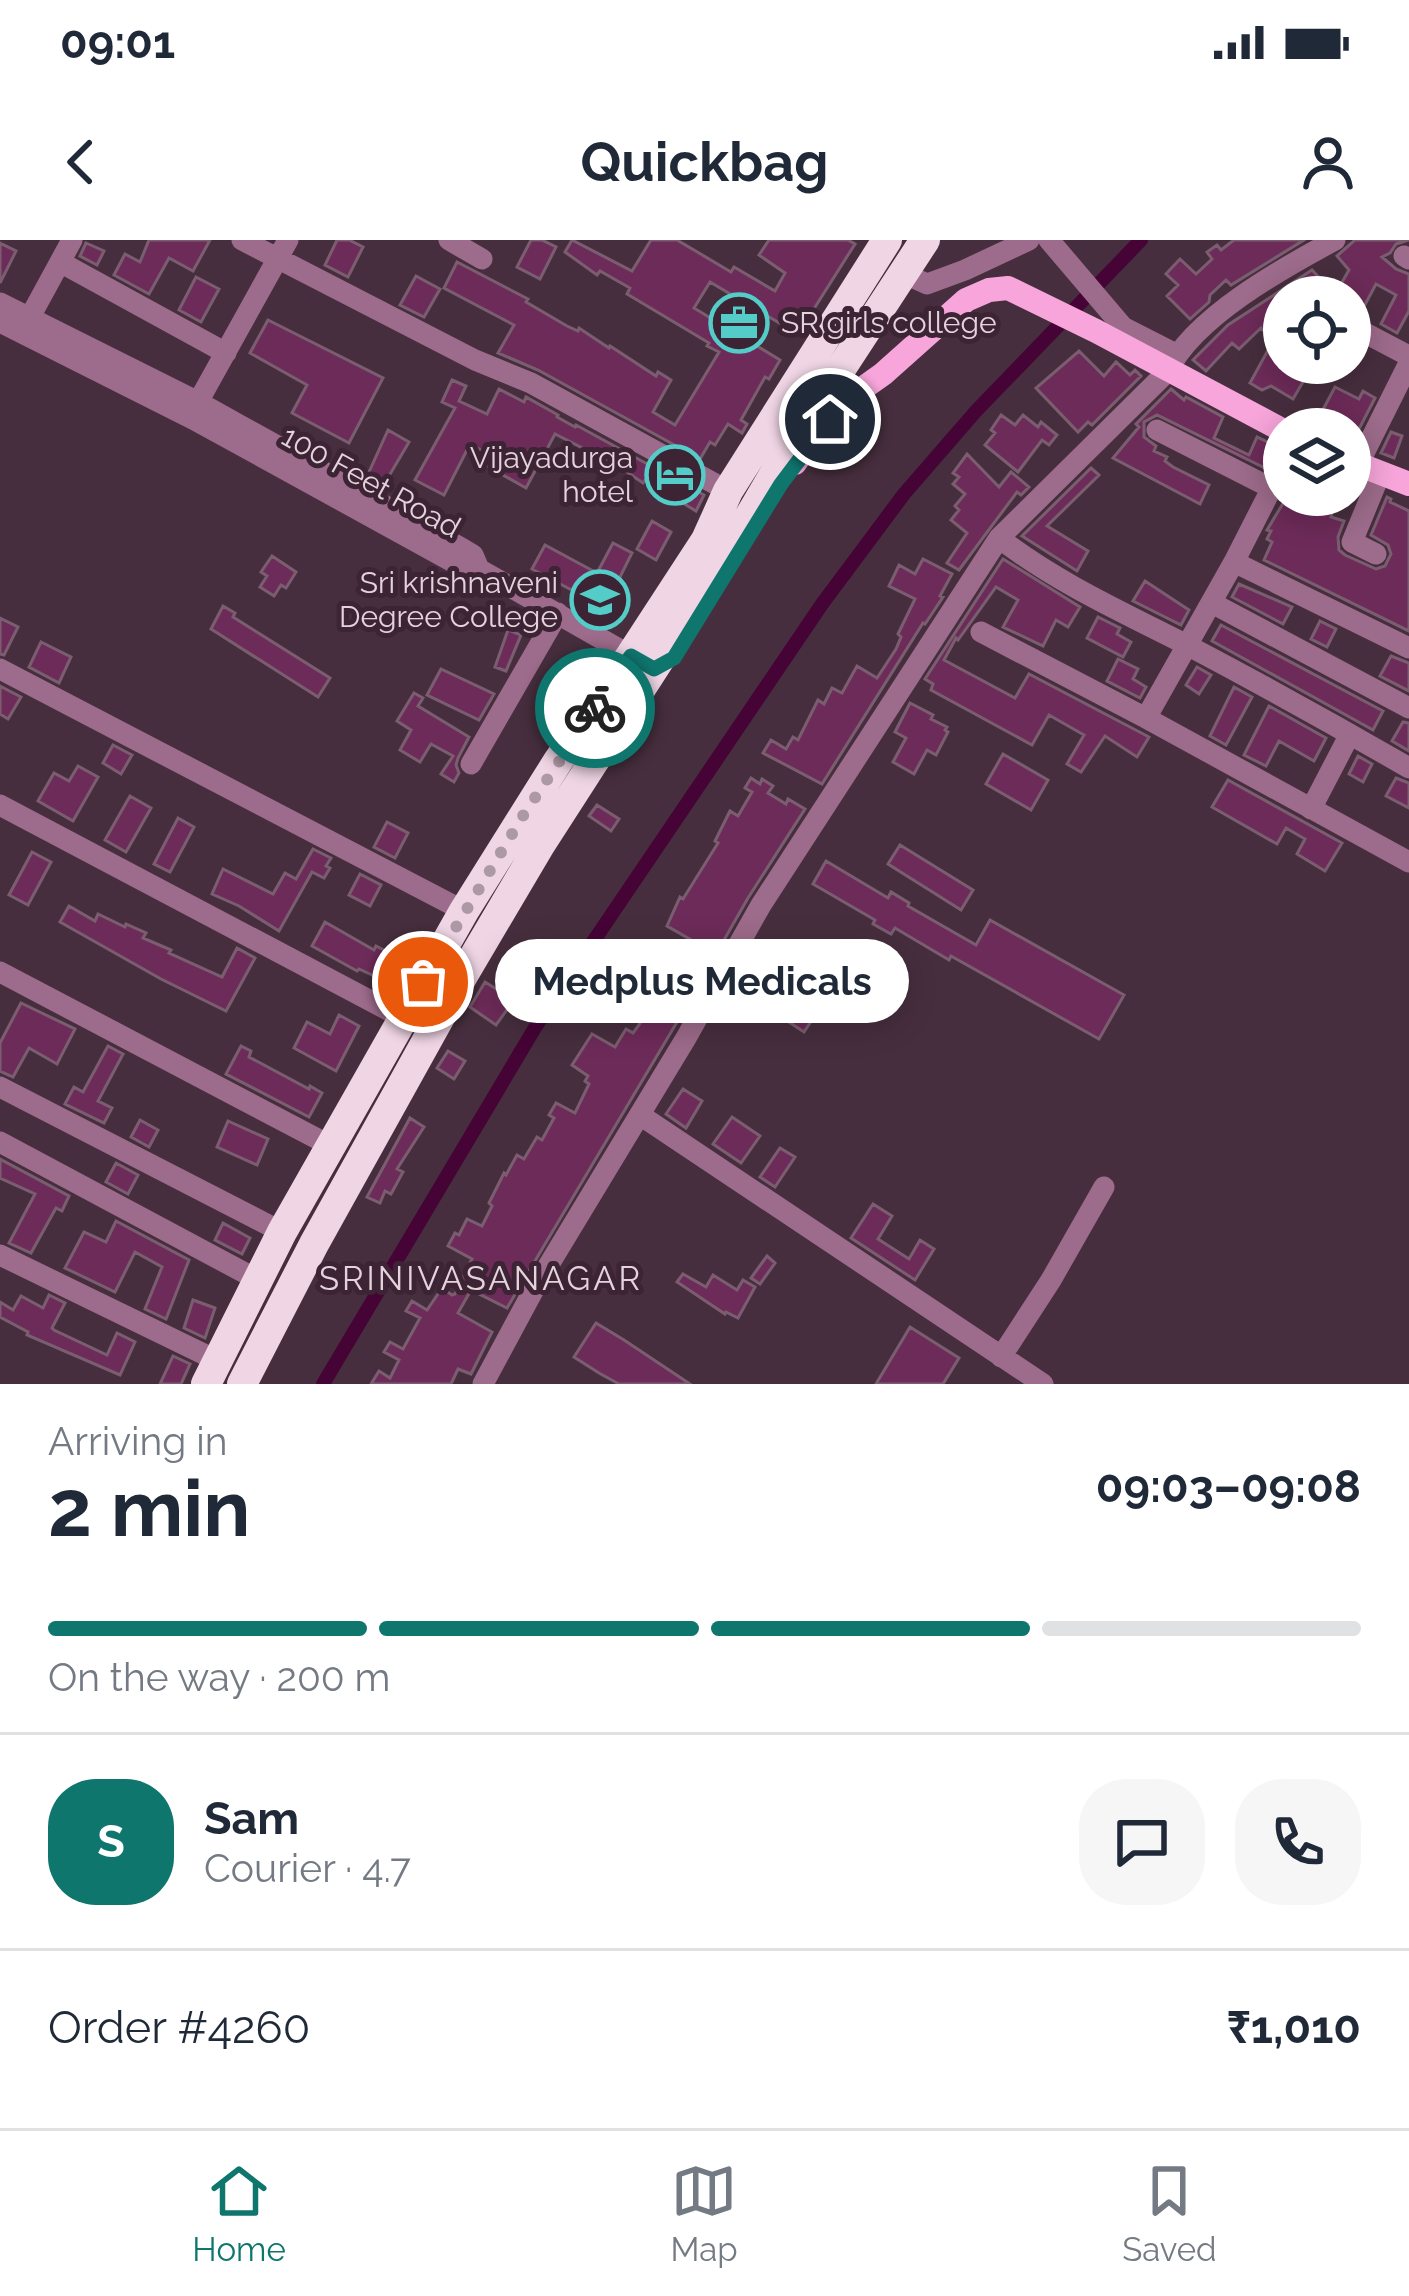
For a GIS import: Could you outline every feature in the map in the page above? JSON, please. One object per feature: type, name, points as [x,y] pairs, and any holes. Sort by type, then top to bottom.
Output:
[{"type":"highway","points":[[642,662],[728,490],[887,240]]},
{"type":"highway","points":[[212,1372],[282,1232],[464,910],[570,771],[642,662],[725,558],[925,240]]},
{"type":"highway","points":[[852,396],[858,354],[870,328]]},
{"type":"highway","points":[[242,1384],[570,771]]},
{"type":"main road","points":[[642,662],[668,662],[680,650],[781,484],[813,438],[852,396],[966,300],[989,290],[1008,289],[1144,356],[1172,363],[1263,418]]},
{"type":"main road","points":[[1371,469],[1409,484]]},
{"type":"street","points":[[29,317],[72,240]]},
{"type":"street","points":[[242,240],[283,249],[475,360],[551,394],[728,490]]},
{"type":"street","points":[[449,240],[482,259]]},
{"type":"street","points":[[904,274],[927,284],[1029,240]]},
{"type":"street","points":[[483,1384],[761,905],[999,538],[1211,320],[1267,279],[1335,240]]},
{"type":"street","points":[[1054,245],[1124,327],[1172,363]]},
{"type":"street","points":[[198,402],[283,249]]},
{"type":"street","points":[[60,262],[226,353]]},
{"type":"street","name":"100 Feet Road","points":[[0,304],[198,402],[473,555],[479,569],[464,568],[229,438],[0,322]]},
{"type":"street","points":[[1371,337],[1409,360],[1371,448]]},
{"type":"street","points":[[1156,430],[1263,484]]},
{"type":"street","points":[[1147,718],[1263,509]]},
{"type":"street","points":[[1356,516],[1352,542],[1376,554]]},
{"type":"street","points":[[999,538],[1032,564],[1409,768]]},
{"type":"street","points":[[1234,562],[1409,648]]},
{"type":"street","points":[[479,569],[642,662]]},
{"type":"street","points":[[1212,603],[1409,708]]},
{"type":"street","points":[[471,764],[558,613]]},
{"type":"street","points":[[981,632],[1409,862]]},
{"type":"street","points":[[0,670],[464,910]]},
{"type":"street","points":[[1311,809],[1350,734]]},
{"type":"street","points":[[0,805],[403,1018]]},
{"type":"street","points":[[0,972],[332,1146]]},
{"type":"street","points":[[0,1087],[282,1232]]},
{"type":"street","points":[[640,1115],[1042,1384]]},
{"type":"street","points":[[0,1142],[258,1280]]},
{"type":"street","points":[[1001,1358],[1104,1187]]},
{"type":"street","points":[[0,1255],[212,1372]]},
{"type":"building","points":[[149,240],[210,240],[193,271],[169,258],[149,294],[114,275],[125,254],[140,262]]},
{"type":"building","points":[[337,240],[363,247],[348,277],[325,265]]},
{"type":"building","points":[[531,240],[556,247],[540,279],[517,267]]},
{"type":"building","points":[[572,240],[632,271],[651,240],[677,240],[775,291],[785,273],[759,255],[769,240],[848,240],[855,244],[798,334],[710,282],[694,308],[780,360],[741,420],[747,424],[742,433],[728,424],[700,459],[498,353],[514,325],[444,288],[457,262],[656,376],[658,372],[671,380],[653,412],[675,425],[719,352],[627,294],[630,288],[600,271],[597,275],[565,252]]},
{"type":"building","points":[[1234,240],[1304,240],[1231,285],[1226,280],[1190,319],[1167,296],[1178,285],[1166,274],[1180,259],[1196,274],[1212,259],[1207,252],[1217,245],[1221,250]]},
{"type":"building","points":[[1355,240],[1409,240],[1382,257],[1409,274],[1409,311],[1397,333],[1381,324],[1396,295],[1376,284],[1371,293],[1371,276],[1346,276],[1349,270],[1337,256]]},
{"type":"building","points":[[0,243],[16,251],[0,283]]},
{"type":"building","points":[[86,243],[104,251],[97,265],[80,256]]},
{"type":"building","points":[[416,276],[440,289],[424,317],[400,305]]},
{"type":"building","points":[[196,277],[219,289],[201,322],[179,310]]},
{"type":"building","points":[[1263,302],[1263,330],[1239,349],[1232,343],[1206,371],[1193,360],[1228,325]]},
{"type":"building","points":[[268,320],[383,378],[349,443],[292,413],[307,385],[250,353]]},
{"type":"building","points":[[1079,351],[1104,376],[1116,362],[1130,375],[1135,370],[1141,376],[1092,425],[1088,422],[1078,432],[1036,388]]},
{"type":"building","points":[[1263,359],[1263,384],[1302,384],[1293,399],[1271,386],[1262,390],[1250,383]]},
{"type":"building","points":[[452,380],[466,386],[459,401],[487,414],[499,389],[524,402],[526,397],[704,495],[696,511],[643,483],[627,472],[630,467],[555,434],[526,488],[487,466],[492,456],[470,444],[444,495],[415,480],[455,408],[442,402]]},
{"type":"building","points":[[1335,387],[1359,399],[1363,391],[1375,398],[1370,408],[1324,408]]},
{"type":"building","points":[[1171,389],[1223,417],[1214,438],[1249,455],[1257,437],[1263,440],[1263,467],[1157,415],[1144,422],[1144,437],[1156,446],[1154,451],[1167,457],[1165,461],[1173,467],[1209,485],[1200,504],[1113,458],[1139,427],[1136,424]]},
{"type":"building","points":[[1001,415],[1015,425],[1023,415],[1057,435],[1049,445],[1042,440],[1018,472],[985,445]]},
{"type":"building","points":[[388,430],[409,442],[386,481],[369,472]]},
{"type":"building","points":[[1391,432],[1402,436],[1394,458],[1381,453]]},
{"type":"building","points":[[967,454],[999,487],[1011,472],[1029,487],[1021,495],[1017,492],[959,570],[947,563],[967,533],[951,520],[965,494],[953,484],[959,477],[953,473]]},
{"type":"building","points":[[1091,468],[1099,475],[1047,526],[1088,551],[1077,571],[1022,536]]},
{"type":"building","points":[[1387,497],[1409,511],[1409,631],[1264,560],[1272,542],[1267,530],[1275,516],[1331,516],[1344,521],[1339,550],[1376,569],[1385,566],[1391,554],[1388,545],[1371,535]]},
{"type":"building","points":[[652,521],[671,532],[656,560],[637,549]]},
{"type":"building","points":[[613,543],[632,553],[618,581],[610,577],[596,603],[532,569],[545,545],[597,573]]},
{"type":"building","points":[[272,556],[296,572],[274,596],[260,587],[267,576],[261,572]]},
{"type":"building","points":[[923,559],[952,574],[943,597],[822,784],[763,753],[771,740],[786,749],[793,737],[798,740],[818,700],[824,704],[832,688],[842,693],[857,666],[877,678],[896,649],[915,599],[889,586],[899,565],[915,574]]},
{"type":"building","points":[[1003,559],[1080,607],[1068,627],[1056,620],[1043,646],[1003,627],[1018,600],[996,587],[944,660],[1015,698],[1029,674],[1149,737],[1137,757],[1105,736],[1081,772],[1067,764],[1084,735],[1049,715],[1032,745],[931,690],[933,684],[925,679]]},
{"type":"building","points":[[1145,581],[1189,610],[1181,625],[1133,601]]},
{"type":"building","points":[[1239,584],[1292,607],[1283,624],[1232,597]]},
{"type":"building","points":[[223,606],[330,678],[318,697],[211,629]]},
{"type":"building","points":[[1098,617],[1120,628],[1117,634],[1131,642],[1123,657],[1087,638]]},
{"type":"building","points":[[0,618],[18,627],[4,655],[0,654]]},
{"type":"building","points":[[1320,621],[1336,629],[1327,647],[1311,639]]},
{"type":"building","points":[[1221,625],[1383,711],[1373,730],[1212,641]]},
{"type":"building","points":[[508,630],[521,635],[506,671],[495,667]]},
{"type":"building","points":[[41,642],[71,657],[59,683],[29,667]]},
{"type":"building","points":[[1391,656],[1409,663],[1409,691],[1380,676]]},
{"type":"building","points":[[1118,659],[1138,669],[1133,679],[1146,687],[1140,698],[1107,681]]},
{"type":"building","points":[[1197,667],[1211,675],[1199,694],[1186,685]]},
{"type":"building","points":[[441,669],[494,694],[479,720],[427,695]]},
{"type":"building","points":[[0,686],[21,697],[8,719],[0,714]]},
{"type":"building","points":[[1234,687],[1252,697],[1226,745],[1210,736]]},
{"type":"building","points":[[414,693],[423,698],[418,706],[469,737],[458,758],[454,782],[441,774],[453,756],[431,744],[420,762],[400,750],[411,730],[397,721]]},
{"type":"building","points":[[910,703],[933,715],[931,719],[948,732],[936,755],[927,750],[914,774],[893,762],[906,738],[895,732]]},
{"type":"building","points":[[1269,706],[1326,738],[1314,761],[1279,741],[1266,766],[1244,755]]},
{"type":"building","points":[[1403,722],[1409,723],[1409,751],[1392,741]]},
{"type":"building","points":[[113,745],[132,755],[121,774],[103,763]]},
{"type":"building","points":[[1003,754],[1048,780],[1031,810],[986,784]]},
{"type":"building","points":[[1358,756],[1372,764],[1363,782],[1349,774]]},
{"type":"building","points":[[78,766],[98,777],[73,821],[38,801],[54,773],[69,781]]},
{"type":"building","points":[[751,778],[773,786],[768,793],[786,804],[788,799],[805,809],[716,954],[667,926],[680,897],[683,899],[718,843],[730,811],[738,816],[752,792],[745,788]]},
{"type":"building","points":[[1396,778],[1409,783],[1409,808],[1386,796]]},
{"type":"building","points":[[1228,780],[1342,843],[1325,871],[1297,854],[1305,839],[1286,828],[1277,844],[1212,807]]},
{"type":"building","points":[[130,796],[151,808],[126,852],[105,840]]},
{"type":"building","points":[[597,805],[619,819],[611,831],[589,816]]},
{"type":"building","points":[[178,818],[194,827],[170,872],[154,864]]},
{"type":"building","points":[[387,822],[408,833],[395,858],[374,847]]},
{"type":"building","points":[[900,845],[973,890],[961,910],[888,864]]},
{"type":"building","points":[[313,849],[331,858],[326,866],[330,868],[324,878],[312,872],[279,931],[212,894],[223,869],[273,894],[285,873],[296,879]]},
{"type":"building","points":[[32,852],[51,862],[28,905],[9,895]]},
{"type":"building","points":[[826,861],[888,898],[891,892],[976,945],[990,920],[1124,995],[1099,1039],[951,956],[949,960],[895,928],[891,934],[873,924],[875,920],[813,884]]},
{"type":"building","points":[[360,874],[381,885],[370,906],[349,895]]},
{"type":"building","points":[[69,906],[95,921],[98,914],[146,933],[143,938],[222,977],[237,948],[255,958],[226,1011],[60,922]]},
{"type":"building","points":[[325,922],[374,950],[376,946],[392,954],[399,939],[411,945],[403,962],[410,966],[397,990],[312,946]]},
{"type":"building","points":[[654,944],[678,951],[674,966],[650,960]]},
{"type":"building","points":[[748,964],[818,1011],[804,1032],[734,986]]},
{"type":"building","points":[[485,982],[514,1000],[496,1025],[470,1007]]},
{"type":"building","points":[[639,989],[683,1012],[507,1308],[471,1290],[458,1313],[492,1332],[471,1374],[458,1369],[451,1384],[371,1384],[379,1371],[390,1378],[399,1360],[384,1352],[390,1342],[403,1349],[420,1318],[406,1311],[412,1301],[427,1310],[442,1288],[455,1294],[472,1259],[448,1246],[455,1233],[459,1235],[467,1219],[482,1226],[504,1173],[517,1155],[524,1159],[537,1137],[542,1140],[556,1103],[575,1113],[589,1084],[588,1076],[572,1065],[592,1034],[615,1047],[626,1029],[633,1033],[639,1025],[646,1012],[631,1003]]},
{"type":"building","points":[[21,1003],[75,1029],[57,1064],[29,1048],[13,1077],[0,1071],[0,1043]]},
{"type":"building","points":[[339,1015],[359,1026],[336,1071],[294,1048],[307,1022],[330,1034]]},
{"type":"building","points":[[108,1046],[123,1054],[98,1101],[112,1108],[104,1123],[65,1104],[74,1087],[83,1092]]},
{"type":"building","points":[[241,1046],[251,1051],[249,1057],[322,1093],[309,1117],[226,1074]]},
{"type":"building","points":[[448,1051],[465,1061],[454,1079],[437,1068]]},
{"type":"building","points":[[683,1089],[702,1101],[686,1128],[666,1114]]},
{"type":"building","points":[[732,1117],[760,1136],[741,1163],[713,1144]]},
{"type":"building","points":[[410,1118],[424,1127],[397,1169],[403,1172],[391,1194],[385,1191],[380,1203],[367,1197]]},
{"type":"building","points":[[140,1120],[158,1130],[149,1147],[131,1137]]},
{"type":"building","points":[[228,1121],[268,1139],[257,1165],[217,1147]]},
{"type":"building","points":[[780,1148],[795,1157],[775,1187],[760,1177]]},
{"type":"building","points":[[0,1159],[69,1196],[62,1211],[56,1208],[31,1253],[9,1243],[35,1194],[0,1178]]},
{"type":"building","points":[[116,1163],[138,1175],[128,1194],[106,1182]]},
{"type":"building","points":[[873,1204],[892,1216],[878,1239],[909,1259],[920,1240],[934,1249],[915,1280],[851,1238]]},
{"type":"building","points":[[116,1221],[189,1260],[166,1319],[145,1309],[162,1267],[135,1252],[115,1292],[65,1268],[84,1232],[106,1242]]},
{"type":"building","points":[[223,1223],[250,1238],[242,1254],[215,1240]]},
{"type":"building","points":[[767,1256],[775,1263],[760,1284],[751,1278]]},
{"type":"building","points":[[683,1274],[706,1287],[713,1275],[737,1290],[743,1280],[755,1287],[738,1318],[677,1282]]},
{"type":"building","points":[[49,1295],[65,1303],[54,1330],[107,1355],[117,1333],[135,1342],[120,1375],[27,1335],[0,1317],[0,1302],[13,1310],[21,1296],[43,1308]]},
{"type":"building","points":[[193,1300],[215,1308],[205,1338],[184,1328]]},
{"type":"building","points":[[596,1323],[690,1384],[619,1384],[574,1357]]},
{"type":"building","points":[[910,1327],[959,1358],[943,1384],[876,1384]]},
{"type":"building","points":[[173,1356],[190,1364],[181,1384],[160,1384]]},
{"type":"waterway","points":[[323,1384],[536,1026],[822,604],[904,494],[976,411],[1141,240]]},
{"type":"way so far","points":[[423,982],[524,814],[595,708]]},
{"type":"place","name":"SR girls college","points":[[739,323]]},
{"type":"place","name":"Vijayadurga hotel","points":[[675,475]]},
{"type":"place","name":"Sri krishnaveni Degree College","points":[[600,600]]},
{"type":"place","name":"Medplus Medicals","points":[[423,982]]},
{"type":"district","name":"SRINIVASANAGAR","points":[[481,1278]]},
{"type":"route","points":[[595,708],[631,656],[654,669],[674,658],[781,484],[830,419]]}]
